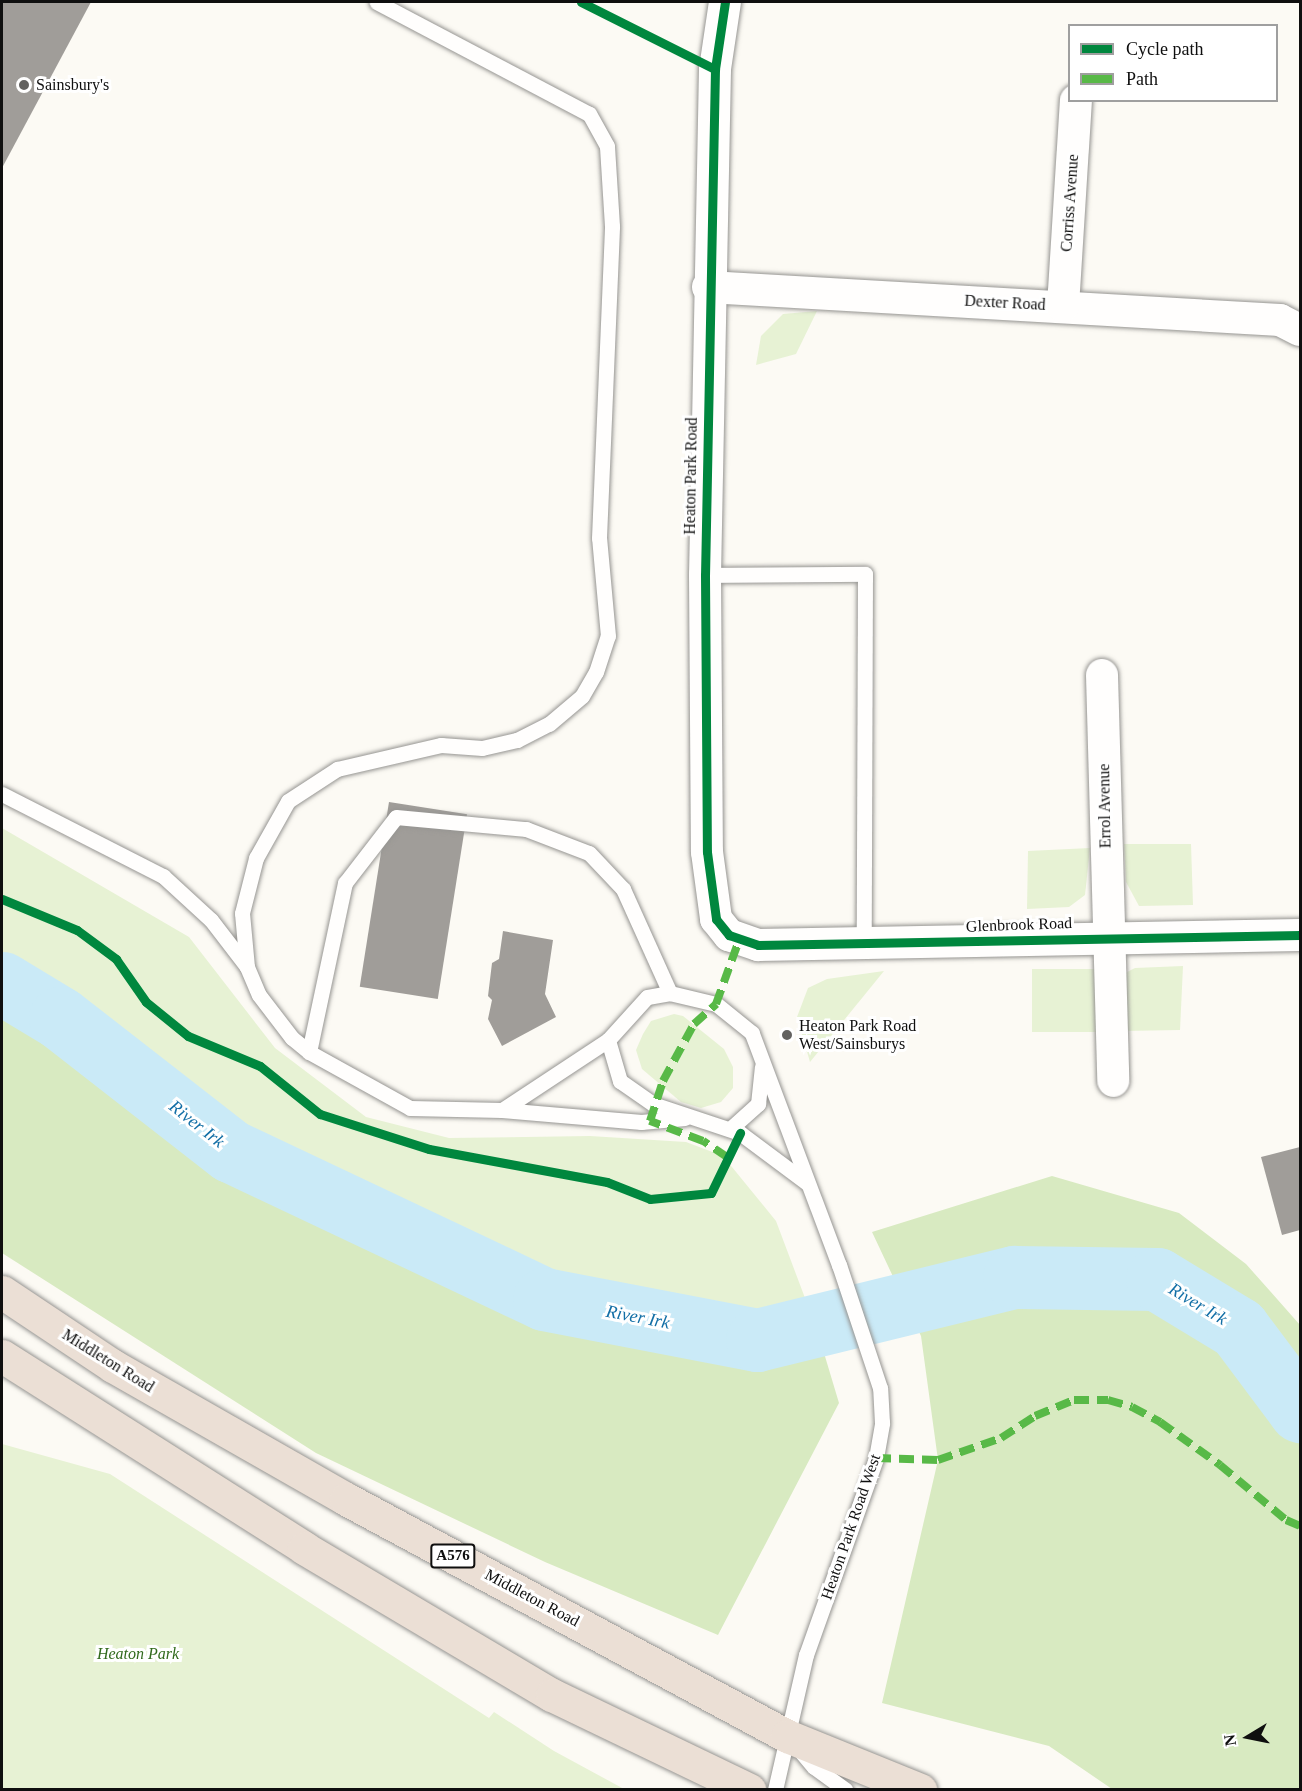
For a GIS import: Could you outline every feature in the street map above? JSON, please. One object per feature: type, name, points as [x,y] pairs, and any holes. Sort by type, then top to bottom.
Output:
[{"type":"highway","name":"Middleton Road","points":[[2,1293],[113,1366],[346,1500],[787,1736],[920,1790]]},
{"type":"highway","points":[[2,1356],[304,1548],[552,1695],[749,1790]]},
{"type":"street","name":"Heaton Park Road","points":[[725,2],[715,69],[708,287],[705,575],[707,852],[716,919],[729,935],[739,940]]},
{"type":"street","name":"Corriss Avenue","points":[[1063,306],[1076,102]]},
{"type":"street","name":"Dexter Road","points":[[708,287],[1280,320],[1300,330]]},
{"type":"street","name":"Errol Avenue","points":[[1102,675],[1113,1081]]},
{"type":"street","name":"Glenbrook Road","points":[[739,940],[758,945],[864,945],[1300,935]]},
{"type":"lane","points":[[247,967],[243,913],[245,902],[256,858],[288,801],[337,769],[441,745],[482,748],[517,740],[542,728],[582,696],[596,672],[608,636],[599,538],[612,226],[607,146],[589,114],[377,2]]},
{"type":"lane","points":[[705,575],[865,574],[864,945]]},
{"type":"lane","points":[[2,794],[163,876],[211,920],[247,967],[259,995],[309,1052],[410,1108],[502,1110],[641,1122],[694,1118]]},
{"type":"lane","points":[[309,1052],[345,883],[396,817],[526,829],[590,853],[622,889],[670,993],[648,997],[608,1040],[502,1110]]},
{"type":"lane","name":"Heaton Park Road West","points":[[670,993],[716,1004],[752,1033],[839,1265],[880,1388],[882,1423],[876,1458],[806,1655],[775,1790]]},
{"type":"lane","points":[[608,1040],[620,1081],[653,1104],[730,1130],[807,1183]]},
{"type":"lane","points":[[730,1130],[758,1104],[763,1063]]},
{"type":"lane","points":[[787,1736],[813,1767],[846,1790]]},
{"type":"green space","points":[[817,311],[796,354],[756,365],[761,336],[783,314]]},
{"type":"green space","points":[[2,828],[189,937],[275,1048],[366,1117],[449,1138],[590,1136],[686,1142],[723,1156],[776,1221],[805,1298],[751,1313],[541,1272],[235,1129],[109,1027],[46,981],[2,954]]},
{"type":"green space","points":[[1124,844],[1191,844],[1193,905],[1139,906],[1126,882]]},
{"type":"green space","points":[[1090,848],[1085,895],[1069,907],[1027,909],[1028,851]]},
{"type":"green space","points":[[1183,966],[1180,1030],[1123,1031],[1123,974],[1135,968]]},
{"type":"green space","points":[[1032,969],[1097,969],[1097,1032],[1032,1032]]},
{"type":"green space","points":[[884,971],[810,1062],[797,1017],[808,988],[827,979]]},
{"type":"green space","points":[[2,1002],[138,1089],[237,1172],[434,1274],[553,1315],[735,1349],[821,1343],[839,1403],[718,1635],[545,1562],[316,1453],[2,1253]]},
{"type":"green space","points":[[674,1014],[683,1016],[724,1049],[733,1067],[733,1088],[721,1102],[701,1108],[681,1102],[642,1069],[636,1050],[643,1034],[651,1021]]},
{"type":"green space","points":[[1052,1176],[1179,1213],[1246,1264],[1300,1325],[1300,1789],[1112,1789],[1049,1746],[882,1703],[938,1460],[921,1336],[872,1232]]},
{"type":"green space","name":"Heaton Park","points":[[2,1444],[110,1474],[489,1718],[494,1712],[554,1751],[624,1789],[2,1789]]},
{"type":"building","name":"Sainsbury's","points":[[2,2],[91,2],[2,168]]},
{"type":"building","points":[[389,802],[467,814],[438,999],[360,987]]},
{"type":"building","points":[[503,931],[553,940],[545,994],[556,1017],[502,1046],[488,1019],[492,1000],[488,996],[492,963],[499,959]]},
{"type":"building","points":[[1300,1147],[1300,1230],[1282,1235],[1261,1157]]},
{"type":"waterway","name":"River Irk","points":[[2,983],[60,1018],[231,1151],[544,1299],[757,1340],[1014,1277],[1157,1279],[1238,1328],[1300,1411]]},
{"type":"marked path","points":[[727,1157],[703,1141],[650,1121],[663,1081],[694,1024],[716,1004],[739,940]]},
{"type":"marked path","points":[[876,1458],[938,1460],[1001,1438],[1035,1416],[1074,1400],[1108,1400],[1132,1407],[1160,1422],[1220,1465],[1286,1520],[1300,1526]]},
{"type":"cycle path","points":[[581,2],[715,69]]},
{"type":"cycle path","points":[[725,2],[715,69],[705,575],[707,852],[716,919],[729,935],[758,945],[1300,935]]},
{"type":"cycle path","points":[[2,899],[77,930],[116,959],[146,1002],[188,1036],[260,1066],[320,1114],[429,1149],[607,1182],[650,1199],[711,1193],[740,1133]]},
{"type":"place","name":"Sainsbury's","points":[[24,85]]},
{"type":"place","name":"Heaton Park Road West/Sainsburys","points":[[787,1035]]}]
